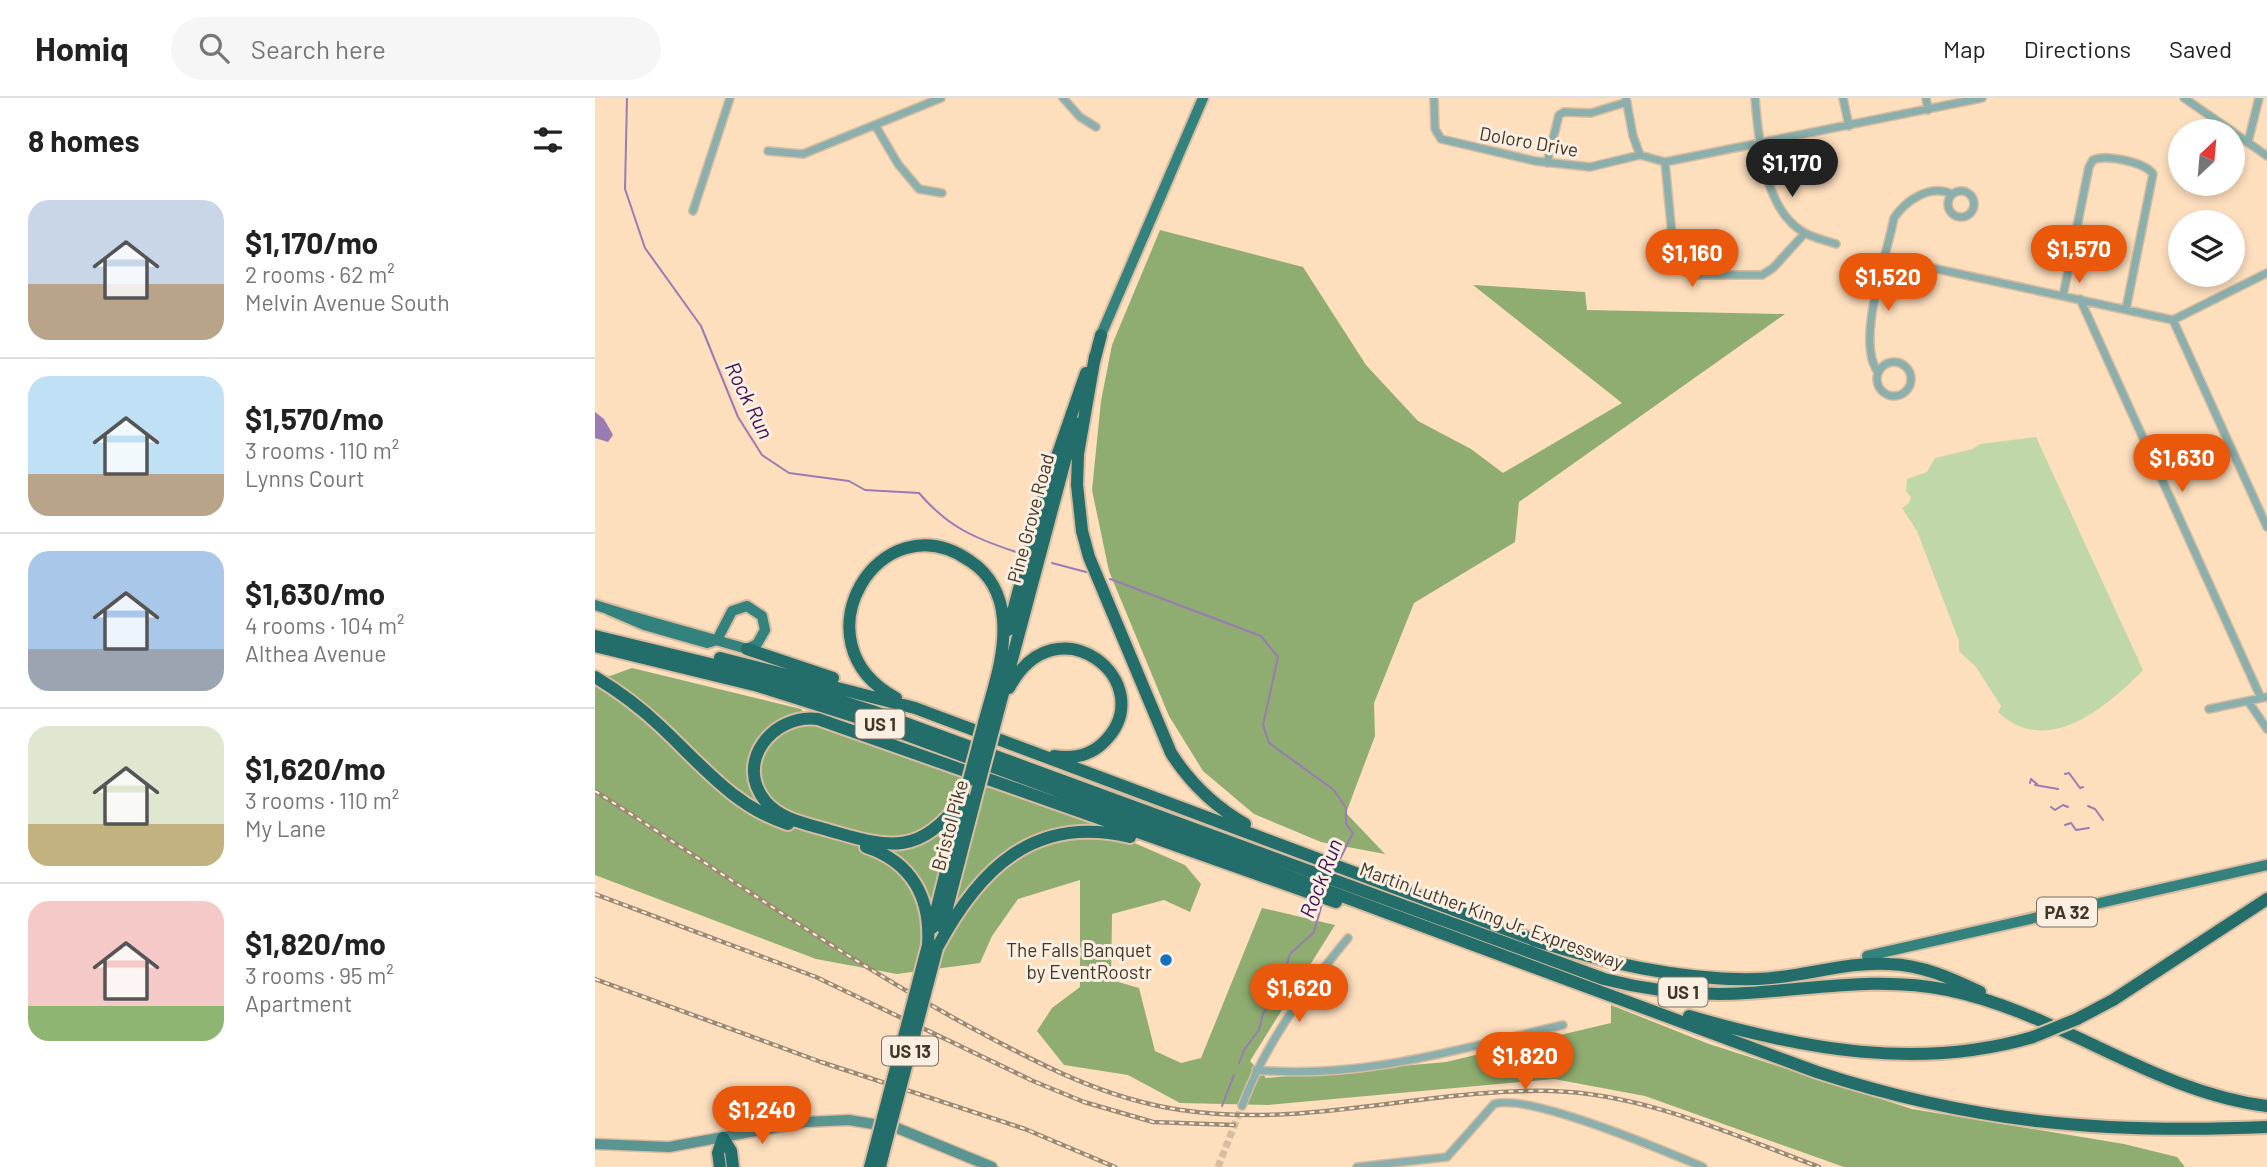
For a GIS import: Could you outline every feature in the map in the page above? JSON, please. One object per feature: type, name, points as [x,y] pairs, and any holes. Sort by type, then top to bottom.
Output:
[{"type":"highway","name":"Pine Grove Road","points":[[998,711],[1101,335]]},
{"type":"highway","name":"Pine Grove Road","points":[[1002,651],[1057,453],[1101,335]]},
{"type":"highway","points":[[1095,356],[1080,437],[1077,470],[1080,517],[1089,557],[1159,730],[1184,773],[1224,811],[1289,847]]},
{"type":"highway","points":[[915,708],[889,694],[869,677],[851,644],[849,616],[853,599],[865,577],[885,558],[902,550],[929,546],[954,552],[975,564],[992,583],[999,599],[1003,617],[1002,651]]},
{"type":"highway","name":"US 1","points":[[595,636],[835,699],[1314,879]]},
{"type":"highway","points":[[626,643],[746,663],[915,708],[1325,859],[1344,885]]},
{"type":"highway","name":"US 1","points":[[595,646],[745,683],[832,708],[1314,879]]},
{"type":"highway","points":[[747,649],[861,687],[882,698]]},
{"type":"highway","points":[[998,711],[1019,671],[1044,651],[1073,649],[1103,663],[1113,675],[1120,694],[1119,717],[1109,736],[1094,750],[1082,755],[1068,757],[1039,754]]},
{"type":"highway","name":"US 13","points":[[989,725],[1002,651]]},
{"type":"highway","points":[[595,677],[649,716],[722,786],[751,808],[780,822],[866,847],[894,860],[912,878],[921,892],[932,947]]},
{"type":"highway","name":"Bristol Pike","points":[[932,947],[989,725],[998,711]]},
{"type":"highway","points":[[964,797],[943,824],[928,835],[902,844],[875,843],[778,812],[759,790],[754,772],[756,758],[764,740],[778,726],[798,719],[818,719],[936,759],[1206,858]]},
{"type":"highway","name":"US 13","points":[[870,1167],[879,1158],[932,947],[964,797],[974,782]]},
{"type":"highway","points":[[932,947],[978,882],[1005,859],[1036,841],[1072,833],[1107,833],[1206,858],[1392,895],[1537,941],[1636,967],[1765,979],[1873,964],[1899,964],[1947,977],[2033,1018]]},
{"type":"highway","points":[[1314,879],[1344,885],[1691,1032],[1817,1072]]},
{"type":"highway","name":"Martin Luther King Jr. Expressway","points":[[1344,885],[1641,1005],[1817,1072],[1909,1101],[2026,1122],[2144,1130],[2267,1126]]},
{"type":"highway","name":"Martin Luther King Jr. Expressway","points":[[1344,885],[1570,968],[1622,983],[1692,993],[1728,994],[1840,983],[1895,983],[1967,995],[2033,1018],[2175,1082],[2217,1096],[2267,1106]]},
{"type":"highway","points":[[1641,1005],[1788,1041],[1892,1055],[1971,1052],[2033,1037],[2077,1019],[2113,1000],[2267,899]]},
{"type":"highway","points":[[1711,976],[1794,970],[1867,956]]},
{"type":"highway","points":[[720,1167],[718,1153],[723,1138]]},
{"type":"highway","points":[[723,1138],[731,1151],[733,1167]]},
{"type":"main road","name":"Pine Grove Road","points":[[1101,335],[1203,98]]},
{"type":"main road","name":"Pine Grove Road","points":[[1193,124],[1208,98]]},
{"type":"main road","points":[[595,605],[747,649],[757,644],[765,630],[762,616],[751,607],[741,606],[732,611],[717,640]]},
{"type":"main road","name":"PA 32","points":[[1867,956],[2267,865]]},
{"type":"main road","points":[[595,1144],[657,1148],[805,1122],[856,1120],[905,1131],[992,1167]]},
{"type":"street","points":[[693,211],[730,98]]},
{"type":"street","points":[[768,151],[803,154],[941,98]]},
{"type":"street","points":[[1063,98],[1080,117],[1097,127]]},
{"type":"street","name":"Doloro Drive","points":[[1434,98],[1435,129],[1441,139],[1547,163],[1590,167],[1640,155],[1665,162],[1982,98]]},
{"type":"street","points":[[1755,98],[1774,196],[1787,216],[1805,233],[1836,244]]},
{"type":"street","points":[[1843,98],[1849,126]]},
{"type":"street","points":[[1926,98],[1928,110]]},
{"type":"street","points":[[2185,98],[2214,119]]},
{"type":"street","points":[[2248,142],[2259,98]]},
{"type":"street","points":[[1547,163],[1559,115],[1564,112],[1591,113],[1627,100],[1633,136],[1640,155]]},
{"type":"street","points":[[875,125],[898,164],[919,189],[942,193]]},
{"type":"street","points":[[2245,140],[2267,156]]},
{"type":"street","points":[[2063,296],[2089,167],[2093,160],[2101,157],[2148,168],[2154,174],[2126,309]]},
{"type":"street","points":[[1665,162],[1674,256],[1677,265],[1688,274],[1762,275],[1773,268],[1805,233]]},
{"type":"street","points":[[1878,372],[1889,362],[1900,362],[1909,370],[1911,382],[1903,394],[1892,396],[1878,386],[1878,372],[1870,360],[1868,336],[1894,218],[1901,207],[1920,195],[1941,191],[1952,194]]},
{"type":"street","points":[[1886,258],[2173,320],[2267,273]]},
{"type":"street","points":[[2080,299],[2264,697],[2209,709]]},
{"type":"street","points":[[2173,320],[2267,527]]},
{"type":"street","points":[[2248,701],[2267,729]]},
{"type":"street","points":[[1242,1105],[1256,1070],[1293,1009],[1348,938]]},
{"type":"street","points":[[1256,1070],[1315,1071],[1383,1066],[1563,1026]]},
{"type":"street","points":[[1357,1167],[1447,1157],[1494,1104],[1501,1101],[1543,1110],[1643,1142],[1703,1167]]},
{"type":"green space","points":[[1160,230],[1303,267],[1366,365],[1418,421],[1471,449],[1503,473],[1622,403],[1473,285],[1585,292],[1587,310],[1785,314],[1519,502],[1515,542],[1414,603],[1374,703],[1375,736],[1346,813],[1385,854],[1321,842],[1254,814],[1203,771],[1169,716],[1109,571],[1092,490],[1101,401],[1112,345]]},
{"type":"green space","points":[[2036,437],[2143,670],[2094,712],[2056,729],[2036,730],[2017,725],[1998,712],[2001,706],[1976,667],[1959,651],[1959,641],[1917,531],[1902,508],[1909,503],[1911,497],[1906,491],[1907,479],[1927,472],[1935,458],[1973,449],[1980,444]]},
{"type":"green space","points":[[632,668],[801,709],[817,727],[1077,818],[1185,865],[1201,884],[1190,912],[1164,900],[1112,914],[1111,980],[1139,988],[1155,1051],[1181,1063],[1201,1058],[1262,908],[1335,925],[1250,1061],[1266,1078],[1446,1062],[1611,1023],[1611,1005],[1709,1044],[1912,1109],[2124,1144],[2177,1157],[2185,1167],[1844,1167],[1645,1096],[1554,1079],[1268,1105],[1180,1103],[1128,1075],[1064,1065],[1037,1031],[1052,1008],[1080,987],[1080,880],[1018,899],[992,936],[980,963],[897,974],[816,959],[595,875],[595,672],[610,676]]},
{"type":"shaded area","points":[[595,412],[604,419],[613,435],[608,442],[595,438]]},
{"type":"waterway","name":"Rock Run","points":[[627,98],[625,189],[645,248],[701,326],[738,417],[762,455],[789,473],[849,481],[865,490],[919,493],[951,523],[987,542],[1016,552]]},
{"type":"waterway","name":"Rock Run","points":[[1052,563],[1086,572]]},
{"type":"waterway","name":"Rock Run","points":[[1110,579],[1261,636],[1278,657],[1263,725],[1269,743],[1334,790],[1346,808],[1346,824],[1353,833],[1340,859]]},
{"type":"waterway","points":[[2065,774],[2069,773],[2080,788],[2083,787]]},
{"type":"waterway","points":[[2030,783],[2031,779],[2037,784]]},
{"type":"waterway","points":[[2035,785],[2058,789]]},
{"type":"waterway","points":[[2051,807],[2055,810],[2063,805],[2068,807]]},
{"type":"waterway","points":[[2088,806],[2095,809],[2103,820]]},
{"type":"waterway","points":[[2065,825],[2071,823],[2076,830],[2089,828]]},
{"type":"waterway","name":"Rock Run","points":[[1239,1063],[1244,1050],[1259,1030],[1263,1013],[1276,1000],[1290,954],[1314,932],[1322,904]]},
{"type":"waterway","name":"Rock Run","points":[[1222,1106],[1234,1075]]},
{"type":"tunnel","points":[[1218,1167],[1242,1106]]},
{"type":"railway","points":[[595,791],[828,943],[923,1001],[1048,1067],[1126,1098],[1181,1110],[1228,1115],[1275,1115],[1459,1095],[1552,1091],[1587,1094],[1689,1118],[1819,1167]]},
{"type":"railway","points":[[595,894],[816,977],[1033,1081],[1084,1102],[1153,1122],[1234,1125]]},
{"type":"railway","points":[[595,979],[821,1062],[1025,1129],[1115,1167]]},
{"type":"place","name":"The Falls Banquet by EventRoostr","points":[[1166,960]]}]
